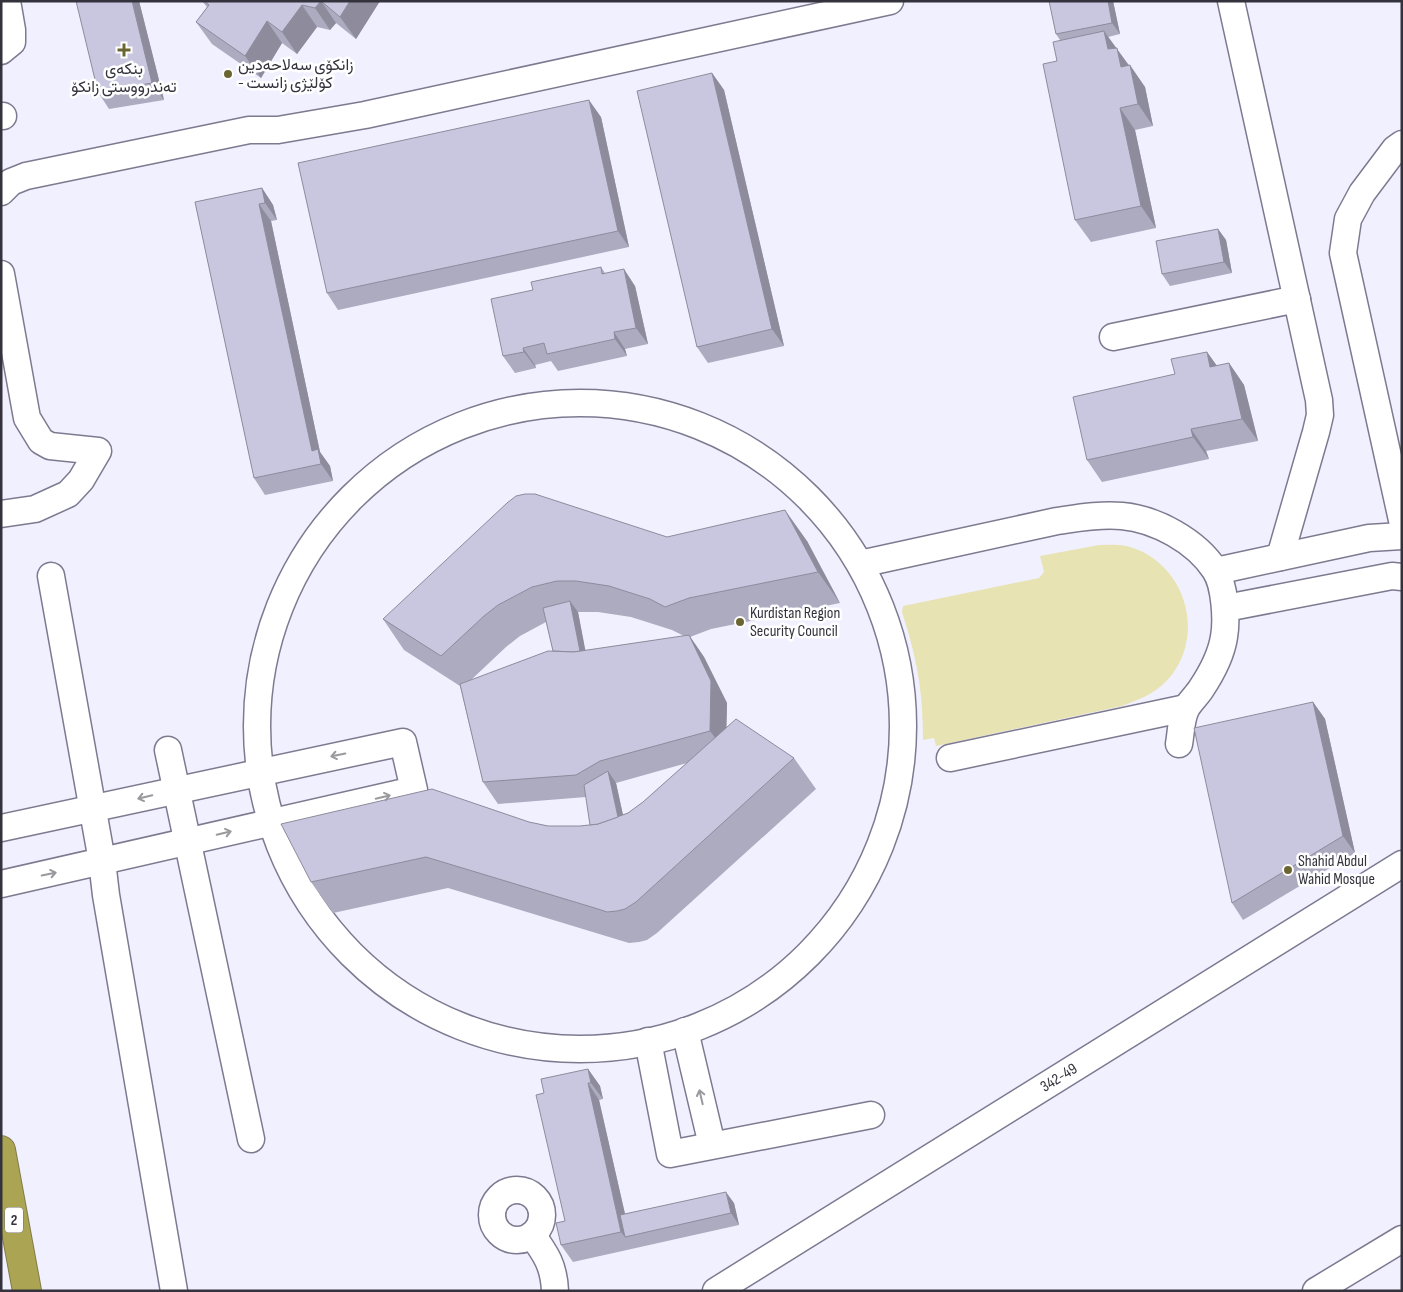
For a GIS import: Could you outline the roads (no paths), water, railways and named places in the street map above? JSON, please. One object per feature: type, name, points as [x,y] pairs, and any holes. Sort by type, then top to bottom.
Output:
[{"type":"highway","name":"2","points":[[1,1150],[27,1291]]},
{"type":"street","points":[[1,51],[12,42],[7,1]]},
{"type":"street","points":[[1,192],[11,182],[26,176],[249,130],[278,130],[365,115],[890,1]]},
{"type":"street","points":[[1231,1],[1314,375],[1320,415],[1280,557]]},
{"type":"street","points":[[1402,144],[1395,149],[1357,202],[1348,219],[1343,253],[1402,520]]},
{"type":"street","points":[[1,274],[27,418],[34,431],[40,441],[50,446],[98,450],[81,480],[68,494],[35,509],[1,514]]},
{"type":"street","points":[[1113,338],[1297,298]]},
{"type":"street","points":[[601,404],[653,411],[703,427],[749,450],[792,481],[828,518],[860,564],[882,607],[897,657],[904,709],[901,770],[893,812],[875,861],[849,907],[816,947],[778,982],[734,1011],[686,1031],[648,1041],[583,1049],[531,1045],[480,1033],[432,1013],[387,986],[342,944],[314,911],[288,866],[271,822],[259,772],[256,720],[261,668],[274,618],[296,570],[325,527],[361,488],[402,456],[448,431],[497,414],[548,405],[601,404]]},
{"type":"street","points":[[860,564],[1088,516],[1122,516],[1147,521],[1166,530],[1186,542],[1202,555],[1216,571],[1226,608],[1224,638],[1219,657],[1200,690],[1186,708],[1179,744]]},
{"type":"street","points":[[1216,571],[1369,538],[1402,536]]},
{"type":"street","points":[[1308,551],[1318,590]]},
{"type":"street","points":[[52,576],[174,1291]]},
{"type":"street","points":[[1226,608],[1392,576],[1402,577]]},
{"type":"street","points":[[950,758],[1186,708]]},
{"type":"street","points":[[1,828],[403,742],[414,790],[1,884]]},
{"type":"street","points":[[168,750],[251,1139]]},
{"type":"street","name":"342-49","points":[[716,1291],[1402,864]]},
{"type":"street","points":[[686,1031],[712,1145]]},
{"type":"street","points":[[648,1041],[670,1154],[871,1115]]},
{"type":"street","points":[[532,1234],[545,1253],[552,1268],[555,1291]]},
{"type":"street","points":[[1316,1291],[1402,1239]]},
{"type":"place","name":"بنکەی تەندرووستی زانکۆ","points":[[124,50]]},
{"type":"place","name":"زانکۆی سەلاحەدین - کۆلێژی زانست","points":[[228,74]]},
{"type":"place","name":"Kurdistan Region Security Council","points":[[740,622]]},
{"type":"place","name":"Shahid Abdul Wahid Mosque","points":[[1288,870]]}]
